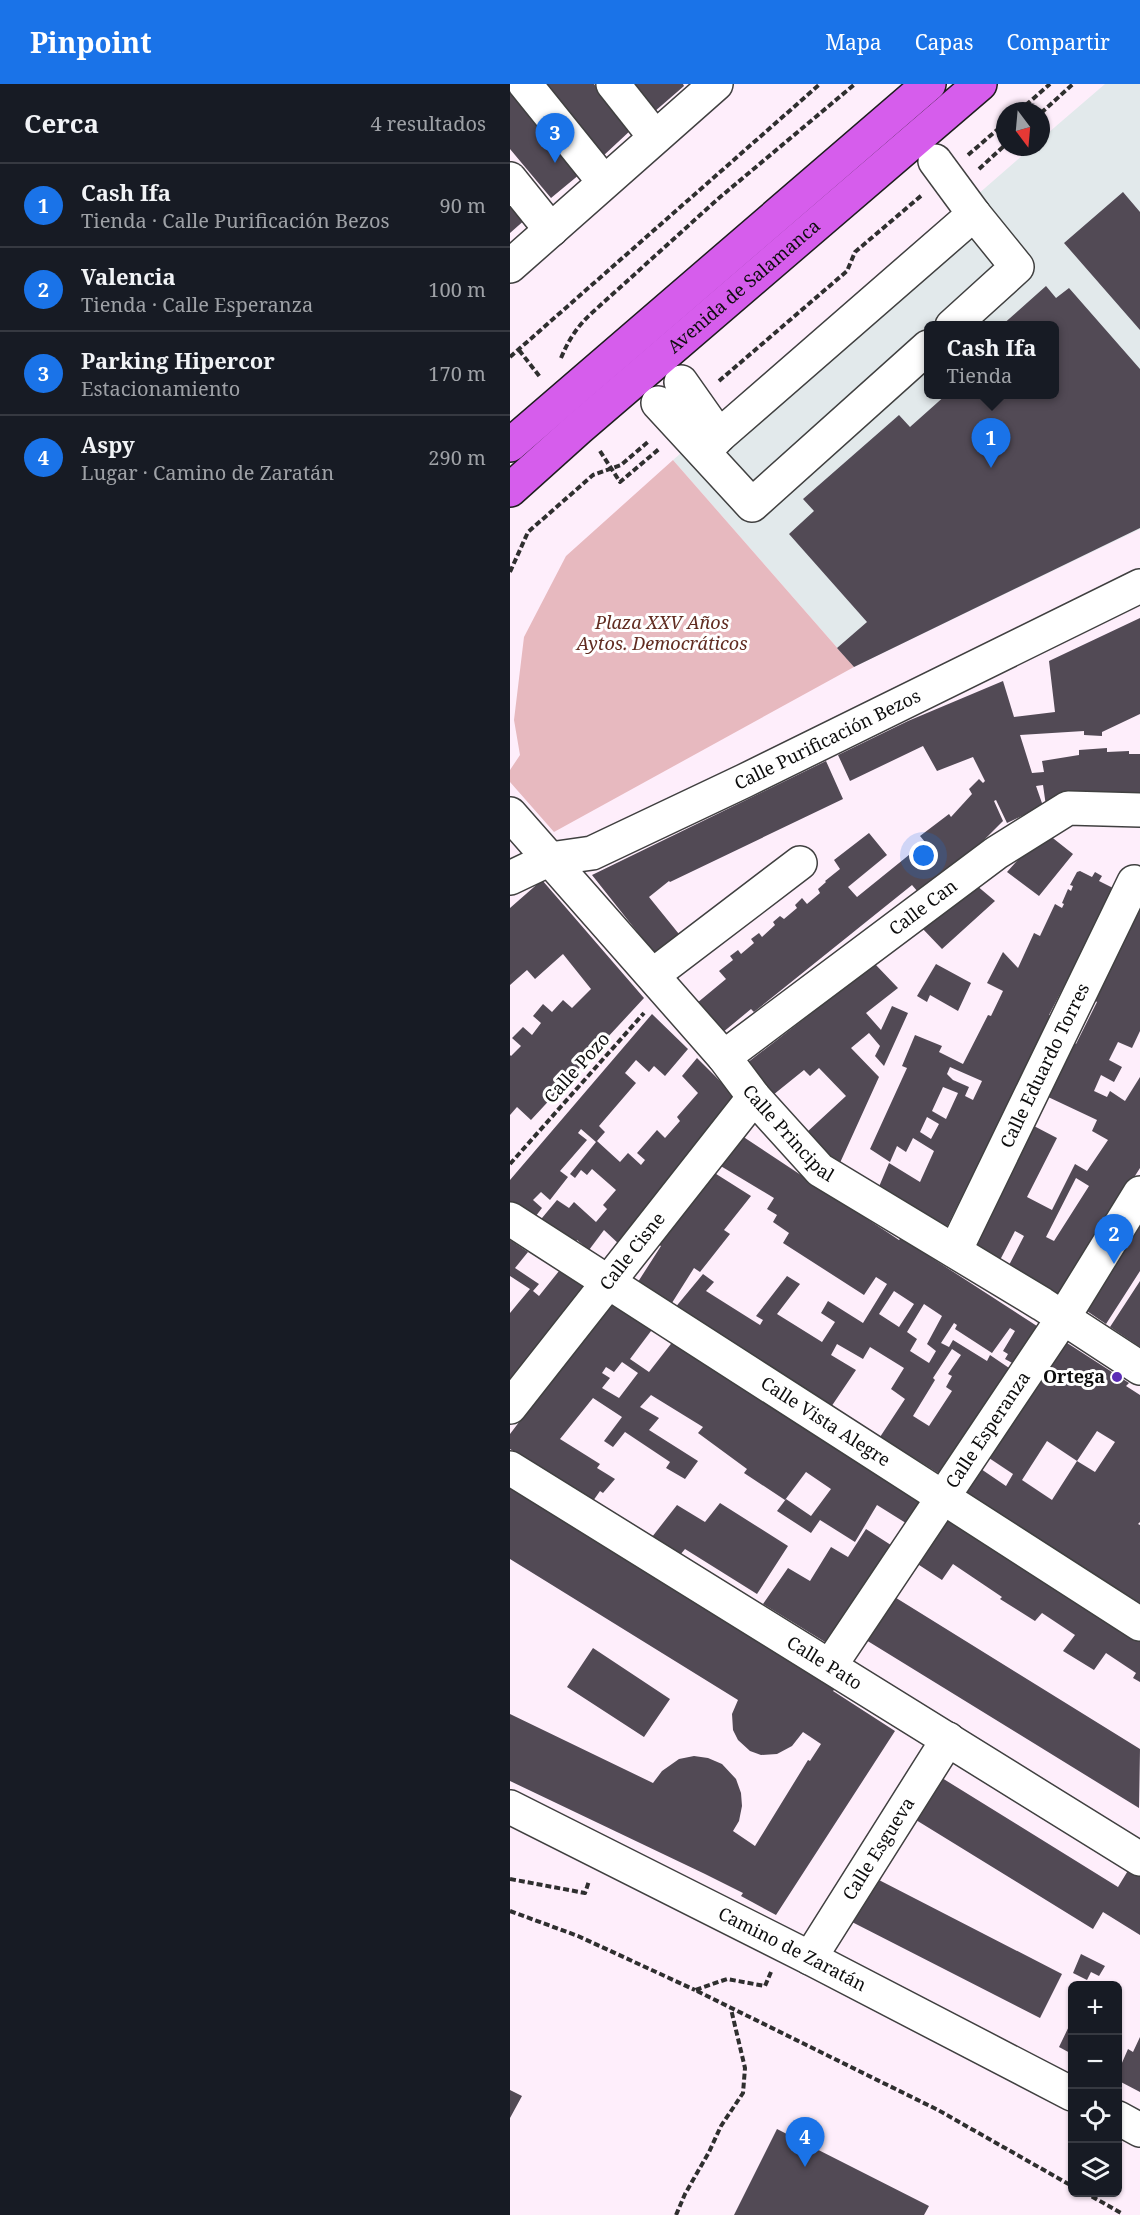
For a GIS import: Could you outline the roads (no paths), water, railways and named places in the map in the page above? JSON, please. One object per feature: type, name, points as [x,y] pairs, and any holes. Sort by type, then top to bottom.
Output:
[{"type":"highway","name":"Avenida de Salamanca","points":[[510,490],[569,416],[929,84]]},
{"type":"highway","name":"Avenida de Salamanca","points":[[510,445],[569,416],[980,84]]},
{"type":"street","points":[[525,84],[604,183]]},
{"type":"street","points":[[613,84],[655,137]]},
{"type":"street","points":[[510,266],[655,137],[708,86]]},
{"type":"street","points":[[510,179],[551,230]]},
{"type":"street","points":[[924,351],[752,505],[688,418],[953,185],[1017,267],[958,321]]},
{"type":"street","name":"Calle Purificación Bezos","points":[[510,878],[550,859],[592,853],[744,781],[1140,586]]},
{"type":"street","name":"Calle Can","points":[[724,1057],[996,853],[1068,808],[1140,810]]},
{"type":"street","name":"Calle Principal","points":[[510,814],[659,982],[724,1057],[754,1097],[820,1170],[955,1251],[1140,1368]]},
{"type":"street","points":[[659,982],[800,863]]},
{"type":"street","name":"Calle Eduardo Torres","points":[[955,1251],[1134,882]]},
{"type":"street","name":"Calle Cisne","points":[[510,1407],[754,1097]]},
{"type":"street","name":"Calle Esperanza","points":[[830,1666],[1063,1318],[1140,1193]]},
{"type":"street","name":"Calle Vista Alegre","points":[[510,1219],[1140,1624]]},
{"type":"street","name":"Calle Pato","points":[[510,1468],[1140,1859]]},
{"type":"street","name":"Calle Esgueva","points":[[797,1951],[948,1739]]},
{"type":"street","name":"Camino de Zaratán","points":[[510,1807],[797,1951],[1068,2092]]},
{"type":"street","points":[[1122,2120],[1140,2130]]},
{"type":"place","name":"Parking Hipercor","points":[[555,163]]},
{"type":"place","name":"Cash Ifa","points":[[991,468]]},
{"type":"place","name":"Valencia","points":[[1114,1264]]},
{"type":"place","name":"Ortega","points":[[1117,1377]]},
{"type":"place","name":"Aspy","points":[[805,2167]]},
{"type":"park label","name":"Plaza XXV Años Aytos. Democráticos","points":[[662,633]]}]
